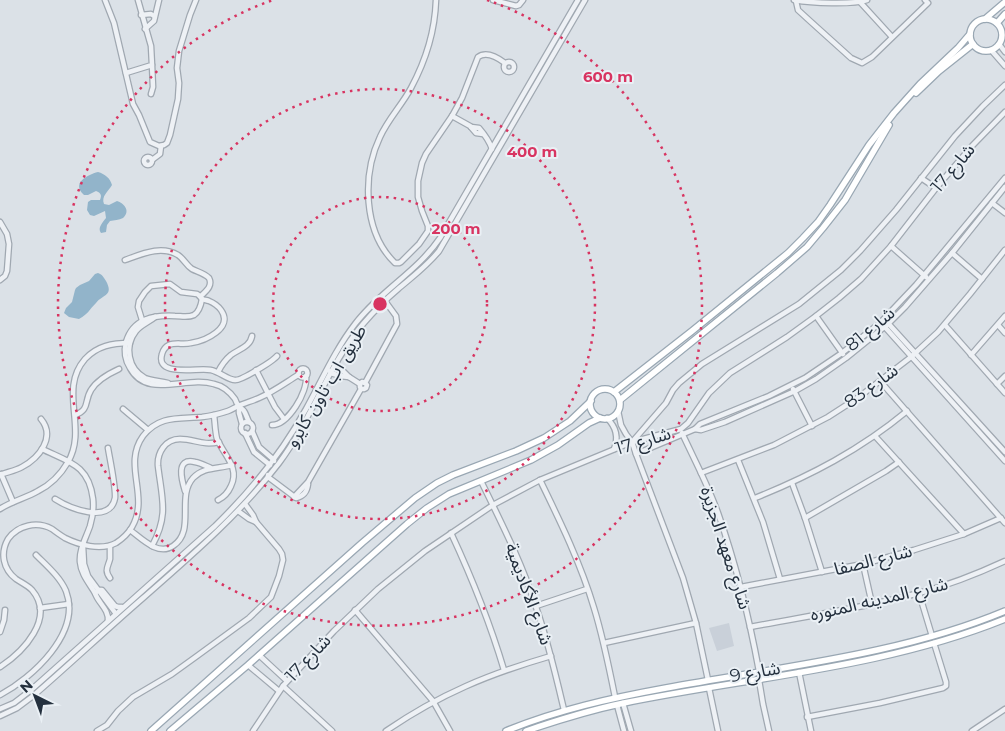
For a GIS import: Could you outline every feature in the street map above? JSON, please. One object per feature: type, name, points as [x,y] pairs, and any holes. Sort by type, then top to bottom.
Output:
[{"type":"main road","points":[[985,19],[1005,2]]},
{"type":"main road","points":[[997,23],[1005,14]]},
{"type":"main road","points":[[614,392],[788,253],[803,238],[830,205],[869,144],[920,84],[958,48],[970,34],[975,24],[980,20],[991,20],[997,23],[1002,33],[999,44],[991,50],[981,50],[974,44],[970,34]]},
{"type":"main road","points":[[170,731],[248,665],[413,518],[434,503],[449,494],[540,455],[589,423],[615,414],[618,411],[620,400],[807,247],[841,205],[887,128],[903,107],[939,71],[974,44]]},
{"type":"main road","points":[[151,731],[414,498],[453,475],[544,438],[570,421],[591,401],[594,395],[602,390],[614,392],[620,400]]},
{"type":"main road","points":[[591,401],[593,411],[604,418]]},
{"type":"main road","name":"شارع 9","points":[[506,731],[564,710],[615,697],[873,650],[932,636],[1005,611]]},
{"type":"main road","name":"شارع 9","points":[[526,731],[620,704],[759,680],[875,657],[934,643],[1005,619]]},
{"type":"street","points":[[105,0],[114,23],[132,101],[149,140],[152,144],[161,146],[166,143],[170,135],[178,92],[177,68],[179,51],[196,0]]},
{"type":"street","points":[[138,0],[150,46],[153,87],[151,94]]},
{"type":"street","points":[[145,29],[154,20],[159,0]]},
{"type":"street","points":[[436,0],[430,39],[418,72],[410,89],[383,130],[370,164],[368,179],[370,212],[380,241],[395,263],[402,262],[414,251],[428,233],[428,226],[418,197],[420,170],[426,154],[462,98],[478,57],[486,54],[496,57],[505,63]]},
{"type":"street","points":[[493,0],[518,6],[523,0]]},
{"type":"street","name":"طريق اب تاون كايرو","points":[[0,709],[22,697],[215,526],[270,465],[306,409],[338,348],[356,322],[369,307],[419,264],[434,248],[578,0]]},
{"type":"street","name":"طريق اب تاون كايرو","points":[[0,716],[17,708],[33,696],[201,547],[245,504],[268,476],[301,430],[336,364],[357,332],[383,302],[432,260],[439,251],[585,0]]},
{"type":"street","points":[[867,0],[860,2],[795,0],[798,10],[851,58],[862,62],[867,61],[892,37],[928,2],[926,0]]},
{"type":"street","points":[[860,2],[892,37]]},
{"type":"street","points":[[141,14],[151,14],[154,16]]},
{"type":"street","points":[[558,47],[556,46],[561,28]]},
{"type":"street","points":[[999,44],[1005,52]]},
{"type":"street","points":[[991,50],[1005,66]]},
{"type":"street","points":[[126,72],[152,65]]},
{"type":"street","points":[[532,93],[533,86],[540,74],[536,72]]},
{"type":"street","points":[[632,442],[666,403],[673,390],[702,364],[799,304],[860,251],[968,120],[1005,85]]},
{"type":"street","name":"شارع 17","points":[[253,731],[287,681],[355,610],[402,568],[493,505],[540,480],[632,442],[680,429],[691,420],[709,393],[730,374],[787,337],[840,298],[861,279],[891,246],[936,188],[972,146],[1005,112]]},
{"type":"street","points":[[452,116],[470,126],[479,128],[492,149]]},
{"type":"street","points":[[1000,116],[1005,121]]},
{"type":"street","points":[[485,135],[500,135]]},
{"type":"street","points":[[152,160],[160,154],[161,146]]},
{"type":"street","points":[[922,178],[936,188]]},
{"type":"street","name":"شارع 81","points":[[636,454],[683,435],[700,424],[792,385],[818,370],[884,323],[1005,178]]},
{"type":"street","points":[[471,198],[468,199],[475,180]]},
{"type":"street","name":"شارع 81","points":[[695,429],[701,430],[717,425],[795,391],[846,358],[909,302],[1005,187]]},
{"type":"street","points":[[992,203],[1005,213]]},
{"type":"street","points":[[439,251],[455,218],[453,217]]},
{"type":"street","points":[[970,221],[975,225]]},
{"type":"street","points":[[0,222],[6,231],[9,244],[7,271],[0,280]]},
{"type":"street","points":[[891,246],[929,280]]},
{"type":"street","name":"شارع 83","points":[[701,473],[774,445],[812,426],[859,397],[915,353],[944,325],[1005,250]]},
{"type":"street","points":[[125,260],[144,253],[164,251],[176,254],[190,268],[211,281],[201,298],[198,311],[193,316],[151,317],[142,320],[134,328],[128,343],[126,356],[130,368],[138,378],[151,384],[206,382],[214,383],[227,390],[233,396],[238,406],[242,424],[241,429],[246,433],[254,452],[270,465]]},
{"type":"street","points":[[952,252],[982,279]]},
{"type":"street","points":[[407,274],[411,278]]},
{"type":"street","points":[[142,320],[138,307],[144,292],[151,286],[170,284],[178,291],[197,294],[201,298],[212,302],[222,312],[224,319],[222,326],[215,334],[190,344],[167,346],[162,353],[165,367],[172,370],[202,369],[218,372],[235,380],[242,379],[270,363],[277,356]]},
{"type":"street","points":[[238,406],[244,411],[253,426],[252,431],[259,447],[274,460],[268,476],[294,497],[299,497],[305,493],[308,482],[398,324],[396,316],[383,302]]},
{"type":"street","points":[[816,316],[846,358]]},
{"type":"street","points":[[971,355],[1005,316]]},
{"type":"street","points":[[128,343],[137,330],[155,318]]},
{"type":"street","points":[[884,323],[915,353],[957,399],[1004,457]]},
{"type":"street","points":[[884,323],[910,357],[952,404],[1004,457]]},
{"type":"street","points":[[944,325],[1005,393]]},
{"type":"street","points":[[998,325],[1005,333]]},
{"type":"street","points":[[218,372],[231,355],[249,344],[252,336]]},
{"type":"street","points":[[0,509],[46,487],[68,461],[76,438],[73,384],[80,366],[98,349],[110,344],[128,343]]},
{"type":"street","points":[[338,348],[331,373],[349,377]]},
{"type":"street","points":[[336,364],[349,377],[362,385]]},
{"type":"street","points":[[0,667],[22,649],[34,633],[38,625],[40,608],[32,590],[13,576],[6,567],[3,554],[4,547],[15,532],[26,526],[40,525],[65,538],[82,544],[110,546],[123,538],[130,530],[137,516],[139,500],[134,463],[140,442],[148,430],[169,419],[203,417],[229,411],[268,394],[298,375],[300,369],[304,368],[307,372],[304,391],[293,409],[284,419],[279,424],[272,425]]},
{"type":"street","points":[[75,415],[82,412],[89,393],[96,384],[119,369]]},
{"type":"street","points":[[256,370],[275,407],[284,419]]},
{"type":"street","points":[[298,375],[302,378],[306,376]]},
{"type":"street","points":[[997,384],[1005,376]]},
{"type":"street","points":[[880,381],[1005,523]]},
{"type":"street","points":[[792,385],[812,426]]},
{"type":"street","points":[[952,404],[957,399]]},
{"type":"street","points":[[123,409],[148,430]]},
{"type":"street","points":[[618,411],[621,425],[632,442],[683,578],[696,623],[708,680]]},
{"type":"street","points":[[754,498],[821,469],[876,436],[907,411]]},
{"type":"street","points":[[214,415],[216,435],[232,465],[234,477],[227,493],[218,500]]},
{"type":"street","points":[[604,418],[613,425],[616,433],[614,449]]},
{"type":"street","points":[[13,502],[0,474],[21,467],[42,450],[48,433],[41,419]]},
{"type":"street","points":[[242,424],[249,422]]},
{"type":"street","name":"شارع معهد الجزيرة","points":[[680,429],[718,513],[740,587],[758,671]]},
{"type":"street","points":[[246,433],[252,431]]},
{"type":"street","points":[[876,436],[964,534]]},
{"type":"street","points":[[152,546],[163,517],[163,499],[158,466],[160,451],[168,443],[176,439],[202,443],[219,442]]},
{"type":"street","points":[[55,499],[74,509],[100,513],[107,510],[115,498],[108,448]]},
{"type":"street","points":[[42,450],[68,461],[82,470],[88,479],[92,490],[94,512],[82,544],[84,564],[96,592],[116,614]]},
{"type":"street","points":[[738,460],[766,530],[780,579]]},
{"type":"street","points":[[186,494],[180,473],[183,466],[189,461],[193,461],[212,468]]},
{"type":"street","points":[[805,518],[899,462]]},
{"type":"street","points":[[130,530],[152,546],[160,549],[172,546],[180,539],[184,528],[188,485],[202,471],[232,465]]},
{"type":"street","points":[[540,480],[559,519],[594,606],[615,697]]},
{"type":"street","name":"شارع الأكاديمية","points":[[481,481],[517,556],[536,606],[564,710]]},
{"type":"street","points":[[792,483],[822,572]]},
{"type":"street","points":[[97,731],[107,725],[133,696],[172,674],[243,623],[271,597],[283,560],[282,554],[280,549],[256,522],[245,504]]},
{"type":"street","points":[[238,511],[256,522]]},
{"type":"street","name":"شارع الصفا","points":[[740,587],[863,564],[964,534],[1001,518]]},
{"type":"street","points":[[450,533],[476,589],[504,670]]},
{"type":"street","points":[[110,546],[110,557],[106,572],[110,578]]},
{"type":"street","points":[[0,695],[21,681],[42,663],[62,636],[67,623],[67,594],[62,584],[36,555]]},
{"type":"street","name":"شارع المدينه المنوره","points":[[750,627],[872,604],[919,593],[948,584],[1005,561]]},
{"type":"street","points":[[863,564],[872,604]]},
{"type":"street","points":[[536,606],[587,589]]},
{"type":"street","points":[[919,593],[932,636]]},
{"type":"street","points":[[40,608],[68,604]]},
{"type":"street","points":[[110,607],[123,607]]},
{"type":"street","points":[[108,621],[110,607]]},
{"type":"street","points":[[0,632],[5,610]]},
{"type":"street","points":[[355,610],[434,701],[450,731]]},
{"type":"street","points":[[604,643],[696,623]]},
{"type":"street","points":[[807,717],[880,703],[943,688],[946,686],[946,682],[934,643]]},
{"type":"street","points":[[66,667],[66,662],[80,645]]},
{"type":"street","points":[[259,655],[287,681]]},
{"type":"street","points":[[386,731],[434,701],[463,686],[504,670],[551,656]]},
{"type":"street","points":[[248,665],[279,691]]},
{"type":"street","points":[[799,672],[811,731]]},
{"type":"street","points":[[33,696],[48,678],[48,674]]},
{"type":"street","points":[[759,680],[762,704],[769,731]]},
{"type":"street","points":[[283,686],[332,731]]},
{"type":"street","points":[[709,688],[718,731]]},
{"type":"street","points":[[620,704],[624,731]]},
{"type":"street","points":[[620,704],[631,731]]},
{"type":"street","points":[[972,731],[1005,709]]},
{"type":"shaded area","points":[[729,623],[734,646],[717,651],[709,628]]},
{"type":"water","points":[[98,172],[107,177],[112,185],[104,196],[104,204],[109,205],[117,201],[124,205],[126,210],[123,218],[110,221],[106,232],[101,233],[100,227],[106,218],[105,211],[94,216],[90,215],[87,210],[88,202],[100,200],[101,194],[96,191],[84,195],[79,187],[85,177]]},
{"type":"water","points":[[98,273],[106,281],[109,290],[107,294],[79,319],[69,317],[64,313],[72,302],[76,288],[89,281]]}]
